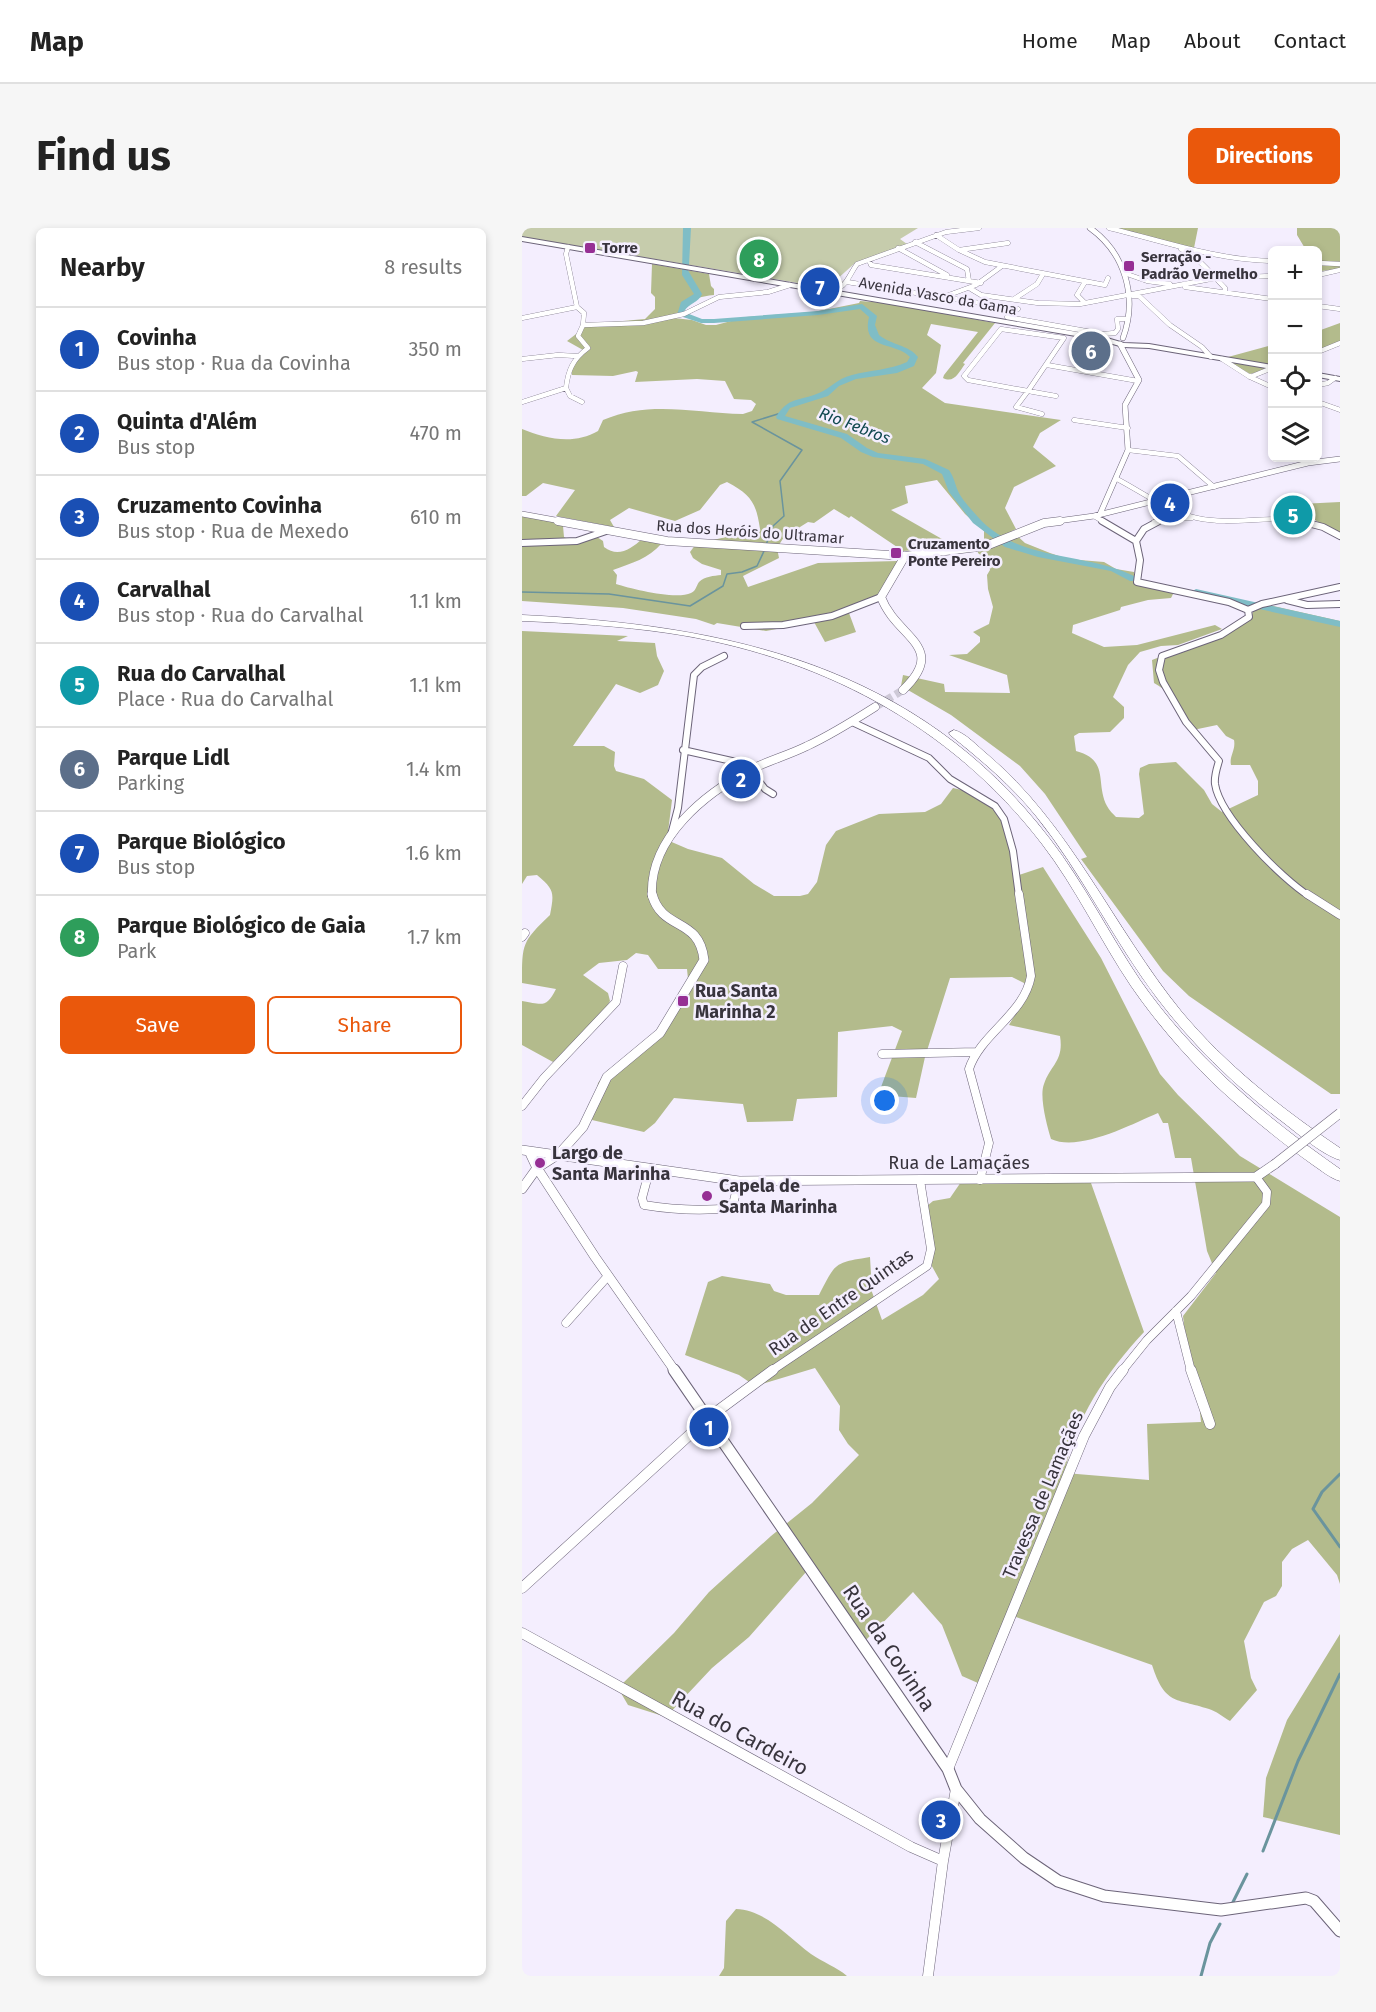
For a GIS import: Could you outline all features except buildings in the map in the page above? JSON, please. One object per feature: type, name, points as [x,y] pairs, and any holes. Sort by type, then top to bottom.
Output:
[{"type":"highway","points":[[522,609],[637,616],[723,631],[764,641],[837,667],[912,705],[942,724],[973,747],[1005,776],[1051,827],[1178,1016],[1204,1044],[1290,1120],[1340,1155]]},
{"type":"highway","points":[[522,618],[575,619],[634,624],[689,633],[757,649],[825,672],[887,701],[925,724],[959,748],[1000,787],[1039,832],[1136,982],[1189,1049],[1281,1136],[1340,1176]]},
{"type":"main road","name":"Avenida Vasco da Gama","points":[[522,239],[1126,341],[1268,367]]},
{"type":"main road","points":[[1322,376],[1337,378]]},
{"type":"street","points":[[826,291],[839,290],[847,282],[857,264],[870,262],[898,248],[936,235],[979,228]]},
{"type":"street","points":[[1090,228],[1099,234],[1117,255],[1127,273],[1129,296],[1126,341],[1138,379],[1125,405],[1128,450],[1117,479],[1097,515],[1136,541]]},
{"type":"street","points":[[1109,228],[1242,260],[1268,261]]},
{"type":"street","points":[[936,235],[973,258],[1002,266],[1105,285],[1108,278]]},
{"type":"street","points":[[1166,242],[1207,266],[1208,271],[1225,288],[1225,292]]},
{"type":"street","points":[[915,243],[967,269],[969,281]]},
{"type":"street","points":[[958,250],[1008,243]]},
{"type":"street","points":[[568,247],[566,254],[577,307],[584,313],[583,325],[578,336],[588,348],[577,356],[568,371],[566,388],[570,396],[582,402]]},
{"type":"street","points":[[898,248],[941,274]]},
{"type":"street","points":[[1188,253],[1196,250]]},
{"type":"street","points":[[870,262],[981,283]]},
{"type":"street","points":[[1322,263],[1340,264]]},
{"type":"street","points":[[943,297],[971,289],[1002,266]]},
{"type":"street","points":[[1322,274],[1340,270]]},
{"type":"street","points":[[1127,273],[1147,281],[1268,298]]},
{"type":"street","points":[[1014,299],[1027,292],[1043,274]]},
{"type":"street","points":[[943,297],[981,295],[1059,304],[1085,303],[1216,278],[1268,276]]},
{"type":"street","points":[[847,282],[1018,309]]},
{"type":"street","points":[[1085,282],[1077,295],[1085,303]]},
{"type":"street","points":[[583,325],[634,324],[682,314],[715,298],[768,292],[790,285]]},
{"type":"street","points":[[971,289],[981,295]]},
{"type":"street","points":[[1129,296],[1139,296],[1170,325],[1202,347],[1211,357]]},
{"type":"street","points":[[522,318],[577,307]]},
{"type":"street","points":[[1322,307],[1340,309]]},
{"type":"street","points":[[1006,317],[1103,334],[1115,333],[1118,329],[1118,319],[1127,319]]},
{"type":"street","points":[[1042,414],[1016,408],[1028,390],[1048,363],[1064,338],[1008,328],[1001,329],[964,376],[968,380],[1028,390],[1056,396]]},
{"type":"street","points":[[1322,350],[1340,343]]},
{"type":"street","points":[[522,359],[558,354],[577,356]]},
{"type":"street","points":[[1222,359],[1250,377],[1268,385]]},
{"type":"street","points":[[1048,363],[1138,379]]},
{"type":"street","points":[[1250,377],[1268,370]]},
{"type":"street","points":[[1322,384],[1337,378]]},
{"type":"street","points":[[522,402],[566,388]]},
{"type":"street","points":[[1322,404],[1340,410]]},
{"type":"street","points":[[1074,420],[1128,428]]},
{"type":"street","points":[[1128,450],[1178,456],[1214,487]]},
{"type":"street","name":"Rua dos Heróis do Ultramar","points":[[522,514],[667,541],[905,556],[986,546],[1044,523],[1097,515],[1308,463],[1340,459]]},
{"type":"street","points":[[1117,479],[1197,518]]},
{"type":"street","points":[[1248,610],[1230,602],[1137,582],[1140,560],[1136,541],[1143,529],[1156,522],[1169,519],[1301,519],[1327,528],[1340,536]]},
{"type":"street","points":[[522,543],[572,542],[594,538],[609,530]]},
{"type":"street","points":[[744,626],[783,625],[822,618],[881,597],[905,556]]},
{"type":"street","points":[[1248,610],[1258,605],[1340,587]]},
{"type":"street","points":[[881,597],[884,608],[916,644],[923,660],[919,677],[903,690]]},
{"type":"street","points":[[1287,600],[1298,605],[1313,607],[1340,604]]},
{"type":"street","points":[[1248,610],[1249,617],[1244,623],[1227,632],[1162,656],[1158,666],[1162,683],[1179,706],[1186,722],[1206,742],[1219,761],[1215,773],[1215,785],[1226,812],[1277,871],[1297,888],[1340,915]]},
{"type":"street","points":[[522,1189],[537,1168],[559,1154],[583,1127],[607,1077],[660,1033],[704,960],[705,947],[696,934],[661,914],[652,896],[657,860],[671,835],[678,808],[683,750],[694,675],[702,667],[724,656]]},
{"type":"street","points":[[671,835],[706,801],[752,770],[808,746],[875,707]]},
{"type":"street","points":[[852,722],[929,758],[950,779],[995,806],[1004,819],[1013,851],[1031,976],[1029,988],[1022,1001],[977,1052],[969,1069],[989,1143],[980,1180]]},
{"type":"street","points":[[683,750],[745,764],[765,789],[773,794]]},
{"type":"street","points":[[522,1106],[544,1078],[616,1002],[623,966]]},
{"type":"street","points":[[882,1054],[977,1052]]},
{"type":"street","points":[[1256,1177],[1340,1113]]},
{"type":"street","points":[[526,1151],[559,1154]]},
{"type":"street","points":[[526,1151],[537,1168]]},
{"type":"street","name":"Rua de Lamaçães","points":[[559,1154],[739,1181],[1256,1177]]},
{"type":"street","name":"Rua da Covinha","points":[[537,1168],[608,1276],[948,1769],[956,1789],[980,1819],[1024,1858],[1058,1881],[1104,1896],[1221,1910],[1306,1898],[1314,1901],[1340,1931]]},
{"type":"street","points":[[650,1168],[642,1198],[644,1205],[681,1210],[732,1208],[739,1181]]},
{"type":"street","name":"Travessa de Lamaçães","points":[[948,1769],[1084,1436],[1110,1387],[1147,1340],[1226,1255],[1266,1204],[1267,1192],[1256,1177]]},
{"type":"street","name":"Rua de Entre Quintas","points":[[708,1418],[771,1371],[927,1266],[931,1249],[920,1180]]},
{"type":"street","points":[[566,1323],[608,1276]]},
{"type":"street","points":[[1176,1311],[1194,1383],[1210,1424]]},
{"type":"street","points":[[522,1588],[708,1418]]},
{"type":"street","name":"Rua do Cardeiro","points":[[522,1633],[911,1847],[943,1861]]},
{"type":"street","points":[[928,1976],[943,1861],[956,1789]]},
{"type":"green space","points":[[522,228],[918,228],[900,239],[907,244],[854,264],[836,280],[844,282],[834,289],[522,237]]},
{"type":"green space","points":[[1114,228],[1198,228],[1194,248]]},
{"type":"green space","points":[[1297,228],[1340,228],[1340,269],[1322,271],[1322,246],[1304,246],[1297,235]]},
{"type":"green space","points":[[652,264],[709,274],[711,286],[714,289],[714,295],[685,304],[680,312],[666,317],[666,320],[674,318],[716,325],[746,317],[814,312],[860,301],[886,303],[995,323],[963,363],[965,364],[958,374],[950,379],[943,378],[944,375],[978,332],[931,324],[927,335],[941,345],[936,373],[922,388],[945,403],[1061,420],[1040,433],[1033,447],[1056,466],[1014,487],[1005,508],[1016,529],[1012,531],[1025,543],[1050,553],[1068,559],[1104,562],[1116,569],[1134,572],[1134,583],[1174,592],[1171,598],[1148,600],[1121,607],[1120,610],[1073,625],[1072,633],[1104,647],[1137,645],[1215,625],[1222,629],[1178,645],[1161,646],[1140,652],[1128,665],[1113,697],[1124,707],[1124,718],[1110,732],[1079,733],[1074,736],[1076,751],[1087,755],[1098,766],[1104,797],[1116,817],[1139,818],[1144,814],[1139,774],[1140,768],[1149,764],[1176,762],[1204,790],[1212,804],[1222,812],[1258,795],[1258,781],[1250,765],[1231,765],[1234,740],[1226,736],[1217,725],[1193,730],[1174,699],[1154,683],[1152,660],[1217,635],[1252,615],[1253,611],[1269,605],[1340,621],[1340,1094],[1331,1094],[1189,996],[1163,971],[1081,859],[1087,857],[1045,794],[1020,766],[951,715],[901,686],[903,675],[944,684],[945,692],[1010,693],[1007,675],[949,655],[967,654],[980,642],[980,637],[973,632],[989,624],[993,607],[988,589],[987,575],[990,570],[988,561],[978,553],[977,548],[984,542],[984,531],[965,514],[937,480],[905,486],[908,503],[891,510],[949,543],[934,549],[903,551],[851,516],[849,518],[834,509],[814,523],[808,522],[784,537],[777,548],[779,558],[743,576],[748,587],[818,563],[898,561],[886,593],[849,613],[856,632],[825,642],[814,622],[766,631],[717,623],[714,625],[696,619],[623,608],[522,601],[522,516],[559,522],[563,526],[564,537],[572,541],[597,537],[603,541],[604,547],[614,552],[629,549],[642,539],[662,543],[645,557],[613,570],[617,575],[616,584],[654,593],[675,595],[691,593],[701,580],[721,575],[721,570],[702,564],[693,558],[690,552],[696,544],[760,529],[757,512],[751,500],[727,482],[720,485],[700,510],[675,521],[629,508],[610,520],[614,527],[556,516],[575,490],[543,483],[526,496],[522,496],[522,429],[550,438],[570,439],[598,431],[603,420],[638,410],[672,409],[743,414],[752,411],[756,404],[751,400],[734,399],[725,381],[697,379],[635,382],[638,372],[636,371],[613,376],[572,375],[572,370],[583,350],[567,341],[589,324],[645,319],[655,309],[655,297],[651,293]]},
{"type":"green space","points":[[1340,323],[1340,342],[1322,349],[1322,330]]},
{"type":"green space","points":[[1268,346],[1268,369],[1250,374],[1229,362],[1228,357]]},
{"type":"green space","points":[[1340,502],[1340,536],[1301,511],[1300,504]]},
{"type":"green space","points":[[522,631],[628,636],[617,641],[655,643],[657,656],[664,671],[658,685],[640,693],[616,684],[573,746],[604,746],[615,752],[616,771],[644,779],[672,800],[667,840],[688,849],[722,858],[754,884],[774,896],[808,894],[817,882],[826,845],[836,831],[879,814],[925,812],[941,804],[953,788],[971,792],[1003,815],[1019,875],[1043,867],[1101,958],[1160,1074],[1178,1095],[1240,1156],[1340,1217],[1340,1584],[1337,1575],[1308,1540],[1292,1549],[1282,1562],[1282,1586],[1276,1596],[1264,1602],[1244,1641],[1251,1678],[1257,1690],[1230,1721],[1212,1710],[1179,1701],[1167,1694],[1152,1665],[1013,1616],[987,1687],[962,1676],[942,1625],[913,1592],[863,1643],[813,1564],[749,1637],[712,1668],[666,1717],[628,1705],[618,1688],[674,1633],[709,1592],[771,1536],[812,1503],[859,1455],[839,1430],[840,1406],[815,1368],[755,1386],[739,1375],[685,1355],[708,1282],[722,1276],[770,1284],[774,1291],[786,1295],[819,1295],[837,1266],[870,1257],[872,1292],[882,1320],[923,1295],[939,1279],[928,1259],[927,1206],[933,1201],[950,1198],[961,1182],[1091,1183],[1144,1332],[1117,1363],[1094,1397],[1076,1434],[1065,1473],[1149,1480],[1147,1424],[1201,1422],[1199,1403],[1189,1368],[1183,1316],[1216,1273],[1207,1251],[1191,1158],[1175,1158],[1168,1123],[1163,1123],[1158,1113],[1090,1140],[1062,1142],[1051,1139],[1042,1096],[1047,1077],[1059,1057],[1060,1036],[1009,1025],[1024,999],[1026,984],[1012,977],[950,978],[925,1057],[916,1098],[878,1095],[902,1031],[892,1026],[838,1032],[837,1097],[797,1099],[793,1121],[747,1122],[743,1104],[674,1098],[655,1123],[644,1132],[592,1120],[598,1083],[608,1070],[656,1036],[688,979],[687,969],[658,969],[648,955],[636,953],[627,960],[599,963],[583,975],[608,993],[610,1001],[602,1014],[553,1062],[522,1045],[522,1001],[543,1004],[549,1000],[556,989],[522,983],[523,951],[534,931],[550,915],[552,892],[537,875],[527,876],[522,884]]},
{"type":"green space","points":[[1340,1634],[1340,1835],[1263,1817],[1266,1778],[1287,1720]]},
{"type":"green space","points":[[736,1909],[767,1919],[811,1954],[847,1976],[719,1976],[724,1968],[726,1921]]},
{"type":"waterway","name":"Rio Febros","points":[[685,265],[687,228]]},
{"type":"waterway","name":"Rio Febros","points":[[685,269],[686,275],[698,294],[697,297],[684,304],[680,313],[701,321],[818,313],[862,306],[873,316],[871,325],[876,337],[910,352],[914,357],[911,364],[897,370],[854,377],[836,384],[825,394],[787,406],[780,417],[844,436],[864,450],[876,455],[925,462],[946,472],[954,492],[976,521],[1008,545],[1038,554],[1114,569],[1133,579]]},
{"type":"waterway","points":[[766,545],[773,526],[784,516],[780,481],[802,450],[752,422],[781,413]]},
{"type":"waterway","points":[[522,592],[609,594],[690,606],[723,586],[727,574],[742,572],[757,566],[765,549]]},
{"type":"waterway","name":"Rio Febros","points":[[1196,592],[1340,624]]},
{"type":"waterway","points":[[1340,1474],[1322,1492],[1313,1509],[1340,1547]]},
{"type":"waterway","points":[[1263,1851],[1298,1761],[1340,1674]]},
{"type":"waterway","points":[[1233,1902],[1247,1874]]},
{"type":"waterway","points":[[1201,1976],[1210,1943],[1220,1924]]},
{"type":"tunnel","points":[[875,707],[903,690]]},
{"type":"place","name":"Torre","points":[[590,248]]},
{"type":"place","name":"Parque Biológico de Gaia","points":[[759,259]]},
{"type":"place","name":"Serração - Padrão Vermelho","points":[[1129,266]]},
{"type":"place","name":"Parque Biológico","points":[[820,287]]},
{"type":"place","name":"Parque Lidl","points":[[1091,351]]},
{"type":"place","name":"Carvalhal","points":[[1170,503]]},
{"type":"place","name":"Rua do Carvalhal","points":[[1293,515]]},
{"type":"place","name":"Cruzamento Ponte Pereiro","points":[[896,553]]},
{"type":"place","name":"Quinta d'Além","points":[[741,779]]},
{"type":"place","name":"Rua Santa Marinha 2","points":[[683,1001]]},
{"type":"place","name":"Largo de Santa Marinha","points":[[540,1163]]},
{"type":"place","name":"Capela de Santa Marinha","points":[[707,1196]]},
{"type":"place","name":"Covinha","points":[[709,1427]]},
{"type":"place","name":"Cruzamento Covinha","points":[[941,1820]]}]
